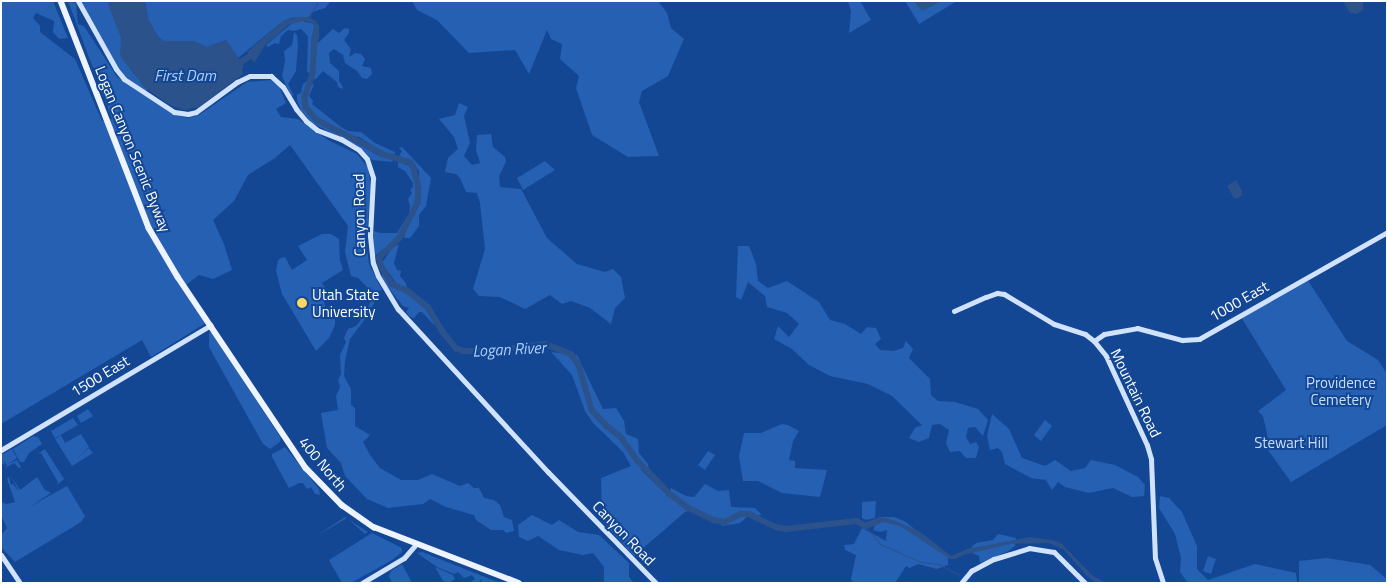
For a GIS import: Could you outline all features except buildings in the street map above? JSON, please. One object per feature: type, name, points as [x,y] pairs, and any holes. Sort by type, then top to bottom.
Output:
[{"type":"main road","name":"Logan Canyon Scenic Byway","points":[[61,1],[149,228],[174,270],[211,325]]},
{"type":"main road","name":"400 North","points":[[211,325],[306,468],[342,505],[374,527],[520,583]]},
{"type":"street","name":"Canyon Road","points":[[78,1],[116,69],[124,79],[174,112],[188,114],[196,112],[237,82],[250,76],[261,74],[271,76],[283,87],[296,109],[306,121],[317,130],[341,139],[358,150],[367,159],[373,178],[370,236],[373,263],[378,276],[398,309],[561,486],[656,583]]},
{"type":"street","name":"1000 East","points":[[1094,341],[1104,334],[1137,328],[1182,340],[1199,338],[1387,232]]},
{"type":"street","name":"Mountain Road","points":[[954,311],[997,293],[1004,294],[1054,324],[1085,334],[1094,341],[1106,356],[1147,445],[1152,471],[1155,558],[1162,583]]},
{"type":"street","name":"1500 East","points":[[1,450],[211,325]]},
{"type":"street","points":[[362,583],[404,558],[416,544]]},
{"type":"street","points":[[961,582],[971,571],[994,559],[1030,548],[1054,552],[1085,583]]},
{"type":"street","points":[[1,555],[13,570],[20,583]]},
{"type":"green space","points":[[1,1],[53,1],[68,38],[59,39],[53,32],[54,21],[36,13],[33,18],[40,26],[40,32],[75,59],[102,121],[112,119],[68,1],[76,3],[78,24],[84,26],[117,77],[174,115],[188,118],[199,115],[247,82],[271,80],[279,86],[286,103],[276,109],[281,117],[298,119],[328,140],[357,154],[368,168],[371,188],[366,242],[369,264],[382,290],[373,293],[358,278],[351,276],[345,252],[348,226],[290,145],[275,158],[248,175],[234,201],[213,220],[224,244],[232,270],[213,279],[199,275],[183,287],[205,322],[204,324],[151,357],[142,340],[1,424]]},
{"type":"green space","points":[[81,1],[111,1],[148,88],[146,92],[123,75]]},
{"type":"green space","points":[[145,1],[331,1],[325,8],[313,12],[304,22],[312,23],[315,27],[313,43],[319,42],[333,29],[339,33],[345,28],[349,29],[349,33],[344,40],[351,49],[349,57],[355,53],[361,54],[365,59],[362,66],[371,68],[372,74],[367,79],[362,78],[357,71],[345,63],[343,55],[334,49],[329,53],[330,63],[339,71],[339,81],[343,87],[342,89],[338,87],[337,82],[323,71],[315,80],[307,71],[308,36],[301,29],[288,30],[281,36],[279,44],[275,43],[268,47],[266,45],[296,20],[294,17],[283,21],[238,58],[226,40],[207,47],[193,41],[163,41],[157,35],[148,19]]},
{"type":"green space","points":[[412,1],[658,1],[667,13],[671,28],[684,39],[668,76],[642,91],[639,102],[659,156],[628,157],[592,135],[576,88],[579,76],[560,59],[562,44],[551,39],[547,30],[529,74],[515,50],[469,53],[437,20],[417,10]]},
{"type":"green space","points":[[848,1],[860,1],[871,20],[849,33],[851,11]]},
{"type":"green space","points":[[905,1],[957,1],[919,24]]},
{"type":"green space","points":[[294,32],[297,35],[298,45],[296,71],[288,84],[293,94],[292,99],[282,76],[285,61],[284,51],[292,45]]},
{"type":"green space","points":[[307,81],[314,85],[309,96],[313,101],[312,104],[341,127],[348,131],[361,132],[375,143],[395,152],[395,154],[386,154],[359,137],[352,136],[331,126],[331,128],[379,156],[392,159],[393,162],[372,160],[359,147],[312,123],[301,111],[297,100],[297,95],[301,93],[303,84]]},
{"type":"green space","points":[[459,103],[468,107],[464,116],[470,143],[464,156],[472,165],[480,163],[476,150],[477,135],[491,134],[493,147],[505,157],[506,162],[499,176],[500,187],[521,189],[547,238],[577,264],[605,272],[613,269],[621,277],[625,298],[615,308],[611,324],[590,308],[571,301],[562,304],[550,295],[525,309],[500,297],[479,296],[473,289],[485,249],[480,203],[477,193],[466,192],[460,178],[456,174],[445,172],[448,158],[458,149],[454,137],[439,119],[455,115]]},
{"type":"green space","points":[[402,147],[431,178],[426,206],[419,215],[419,226],[410,238],[404,238],[405,231],[375,256],[373,253],[373,231],[397,233],[409,214],[410,206],[408,199],[412,193],[410,190],[413,187],[413,183],[405,171],[398,167],[398,162],[410,166],[413,170],[416,184],[419,183],[419,171],[413,162],[399,156],[402,151],[399,148]]},
{"type":"green space","points":[[545,161],[555,170],[523,190],[517,178]]},
{"type":"green space","points":[[322,234],[331,234],[339,239],[340,260],[343,270],[322,283],[329,295],[324,301],[325,307],[335,315],[335,325],[329,338],[316,351],[282,294],[276,271],[278,260],[281,258],[285,257],[292,270],[307,260],[298,246]]},
{"type":"green space","points":[[399,244],[394,263],[397,270],[401,271],[400,276],[408,289],[406,292],[426,308],[434,320],[434,325],[422,312],[419,312],[414,318],[410,317],[406,312],[409,308],[403,306],[382,280],[382,272],[393,287],[398,286],[382,263],[392,248]]},
{"type":"green space","points":[[738,246],[749,246],[756,264],[758,281],[768,288],[787,281],[819,302],[830,320],[845,324],[861,334],[867,327],[876,328],[881,339],[875,344],[880,350],[893,351],[903,348],[906,341],[913,349],[909,358],[930,379],[931,395],[938,401],[955,402],[978,409],[988,420],[983,436],[975,427],[968,428],[966,437],[970,444],[976,442],[979,447],[976,458],[966,458],[960,451],[950,452],[946,443],[949,430],[940,424],[932,425],[929,438],[919,442],[909,438],[915,428],[922,425],[892,396],[868,384],[830,376],[809,365],[792,349],[774,339],[778,326],[789,337],[799,324],[787,313],[767,307],[765,296],[748,282],[741,300],[736,297]]},
{"type":"green space","name":"Providence Cemetery","points":[[1307,279],[1347,341],[1378,360],[1387,374],[1387,425],[1291,482],[1268,450],[1268,438],[1263,416],[1258,411],[1286,390],[1241,317]]},
{"type":"green space","points":[[374,299],[375,301],[368,315],[350,339],[344,376],[351,389],[351,405],[355,408],[355,426],[370,435],[363,442],[370,455],[380,468],[401,480],[418,480],[432,474],[460,486],[468,483],[474,488],[479,488],[484,498],[494,500],[500,505],[504,517],[512,520],[514,531],[506,533],[503,530],[491,530],[476,520],[474,515],[446,507],[430,499],[423,504],[388,508],[367,499],[345,476],[341,463],[327,448],[321,413],[338,410],[336,396],[340,387],[338,380],[341,374],[340,355],[346,342],[344,338],[348,329],[356,326],[366,313],[371,300]]},
{"type":"green space","points":[[209,332],[212,333],[281,438],[280,442],[270,449],[263,444],[209,347]]},
{"type":"green space","points":[[551,352],[577,355],[603,409],[616,408],[624,421],[626,434],[638,439],[639,453],[648,464],[649,470],[640,469],[668,496],[671,488],[686,496],[694,497],[705,484],[718,491],[729,490],[731,507],[755,508],[762,515],[748,516],[740,523],[722,526],[719,520],[694,509],[685,512],[634,556],[602,521],[601,478],[631,466],[623,452],[593,423],[585,411],[572,375]]},
{"type":"green space","points":[[88,409],[93,416],[81,423],[77,416]]},
{"type":"green space","points":[[992,414],[1009,429],[1022,458],[1045,466],[1055,460],[1071,471],[1085,468],[1091,460],[1115,465],[1138,477],[1145,485],[1144,496],[1132,497],[1113,488],[1089,493],[1065,487],[1058,482],[1052,490],[1046,480],[1031,478],[1005,464],[1002,452],[998,448],[990,450],[987,436]]},
{"type":"green space","points":[[73,418],[78,425],[55,438],[51,431]]},
{"type":"green space","points":[[1045,420],[1052,426],[1041,441],[1034,435]]},
{"type":"green space","points":[[782,424],[799,431],[793,441],[789,460],[795,461],[795,468],[827,470],[820,497],[782,493],[758,481],[743,481],[739,456],[744,433],[761,433]]},
{"type":"green space","points":[[81,434],[89,447],[77,459],[89,448],[93,453],[72,466],[55,439],[61,435],[65,443]]},
{"type":"green space","points":[[33,436],[38,437],[42,444],[29,453],[24,462],[20,462],[13,449]]},
{"type":"green space","points":[[285,447],[319,489],[320,495],[315,494],[311,487],[307,489],[303,483],[289,488],[272,457],[272,454]]},
{"type":"green space","points":[[12,449],[17,458],[8,464],[17,460],[21,467],[19,468],[14,463],[5,468],[7,465],[3,460],[5,465],[1,463],[1,455]]},
{"type":"green space","points":[[45,449],[64,479],[57,485],[58,482],[41,453],[38,454]]},
{"type":"green space","points":[[708,451],[715,455],[705,470],[698,465]]},
{"type":"green space","points":[[11,476],[20,490],[37,477],[45,490],[51,493],[29,507],[67,486],[85,516],[81,522],[15,562],[1,547],[1,535],[7,528],[1,515],[1,500],[7,504],[15,502],[7,479],[9,477],[11,485],[13,484],[19,492]]},
{"type":"green space","points":[[1160,496],[1169,498],[1182,512],[1197,546],[1197,569],[1208,580],[1255,564],[1296,573],[1297,583],[1188,583],[1180,572],[1181,558],[1175,534],[1159,508]]},
{"type":"green space","points":[[876,501],[875,518],[866,520],[862,518],[862,502]]},
{"type":"green space","points":[[532,515],[552,525],[559,520],[578,532],[599,535],[629,563],[629,577],[634,583],[604,583],[604,567],[593,553],[583,555],[559,550],[538,536],[528,541],[519,537],[518,525]]},
{"type":"green space","points":[[345,517],[347,518],[316,536]]},
{"type":"green space","points":[[879,517],[894,517],[906,522],[948,557],[948,565],[937,569],[918,564],[910,568],[906,566],[895,583],[853,583],[851,579],[856,555],[845,550],[844,545],[854,544],[862,528],[886,541],[887,530],[880,532],[873,530]]},
{"type":"green space","points":[[348,519],[368,532],[365,534]]},
{"type":"green space","points":[[372,533],[402,548],[402,552],[392,560],[351,583],[342,583],[329,560]]},
{"type":"green space","points":[[998,534],[1016,538],[1015,546],[1007,552],[980,563],[979,556],[972,553],[971,548],[976,543],[993,540]]},
{"type":"green space","points":[[422,552],[503,583],[482,583],[481,579],[479,583],[469,583],[475,579],[472,575],[464,578],[458,572],[454,574],[437,567],[417,553]]},
{"type":"green space","points":[[1208,556],[1216,559],[1211,574],[1203,571]]},
{"type":"green space","points":[[1327,558],[1370,565],[1387,579],[1387,583],[1299,583],[1299,561]]},
{"type":"green space","points":[[402,564],[412,583],[392,583],[389,576],[391,571]]},
{"type":"green space","points":[[435,567],[453,575],[455,579],[449,583],[443,581]]},
{"type":"water","name":"First Dam","points":[[107,1],[145,1],[148,19],[157,35],[163,41],[193,41],[207,47],[226,40],[244,66],[242,68],[243,74],[199,107],[185,110],[172,106],[145,88],[122,59],[120,54],[121,38]]},
{"type":"water","points":[[914,1],[942,1],[922,11]]},
{"type":"water","points":[[1343,1],[1363,1],[1363,10],[1357,14],[1350,13]]},
{"type":"water","points":[[297,17],[308,17],[316,21],[319,26],[319,38],[311,56],[311,40],[314,27],[313,23],[304,21],[290,24],[266,44],[254,63],[247,52],[283,21]]},
{"type":"water","points":[[1236,180],[1242,195],[1234,198],[1227,186]]},
{"type":"water","points":[[882,517],[919,531],[951,556],[967,549],[1030,537],[1051,540],[1061,543],[1093,576],[1107,583],[1097,583],[1088,577],[1064,550],[1049,543],[1010,544],[950,559],[900,526],[884,522],[872,526],[872,520]]},
{"type":"waterway","points":[[310,18],[318,1]]},
{"type":"waterway","name":"Logan River","points":[[315,43],[313,74],[305,97],[306,107],[317,120],[385,155],[410,162],[414,168],[419,188],[418,203],[400,238],[380,257],[380,264],[392,284],[408,291],[428,307],[443,332],[456,348],[464,351],[488,351],[546,344],[571,354],[579,365],[592,410],[621,437],[638,461],[670,494],[687,507],[714,520],[725,522],[741,514],[749,514],[776,527],[786,529],[857,521],[865,526],[878,521]]},
{"type":"waterway","name":"Logan River","points":[[236,65],[255,53]]},
{"type":"waterway","points":[[865,526],[880,544],[921,562],[938,564],[960,575]]},
{"type":"waterway","points":[[965,579],[969,583]]},
{"type":"place","name":"Utah State University","points":[[302,303]]},
{"type":"park label","name":"Stewart Hill","points":[[1291,443]]}]
